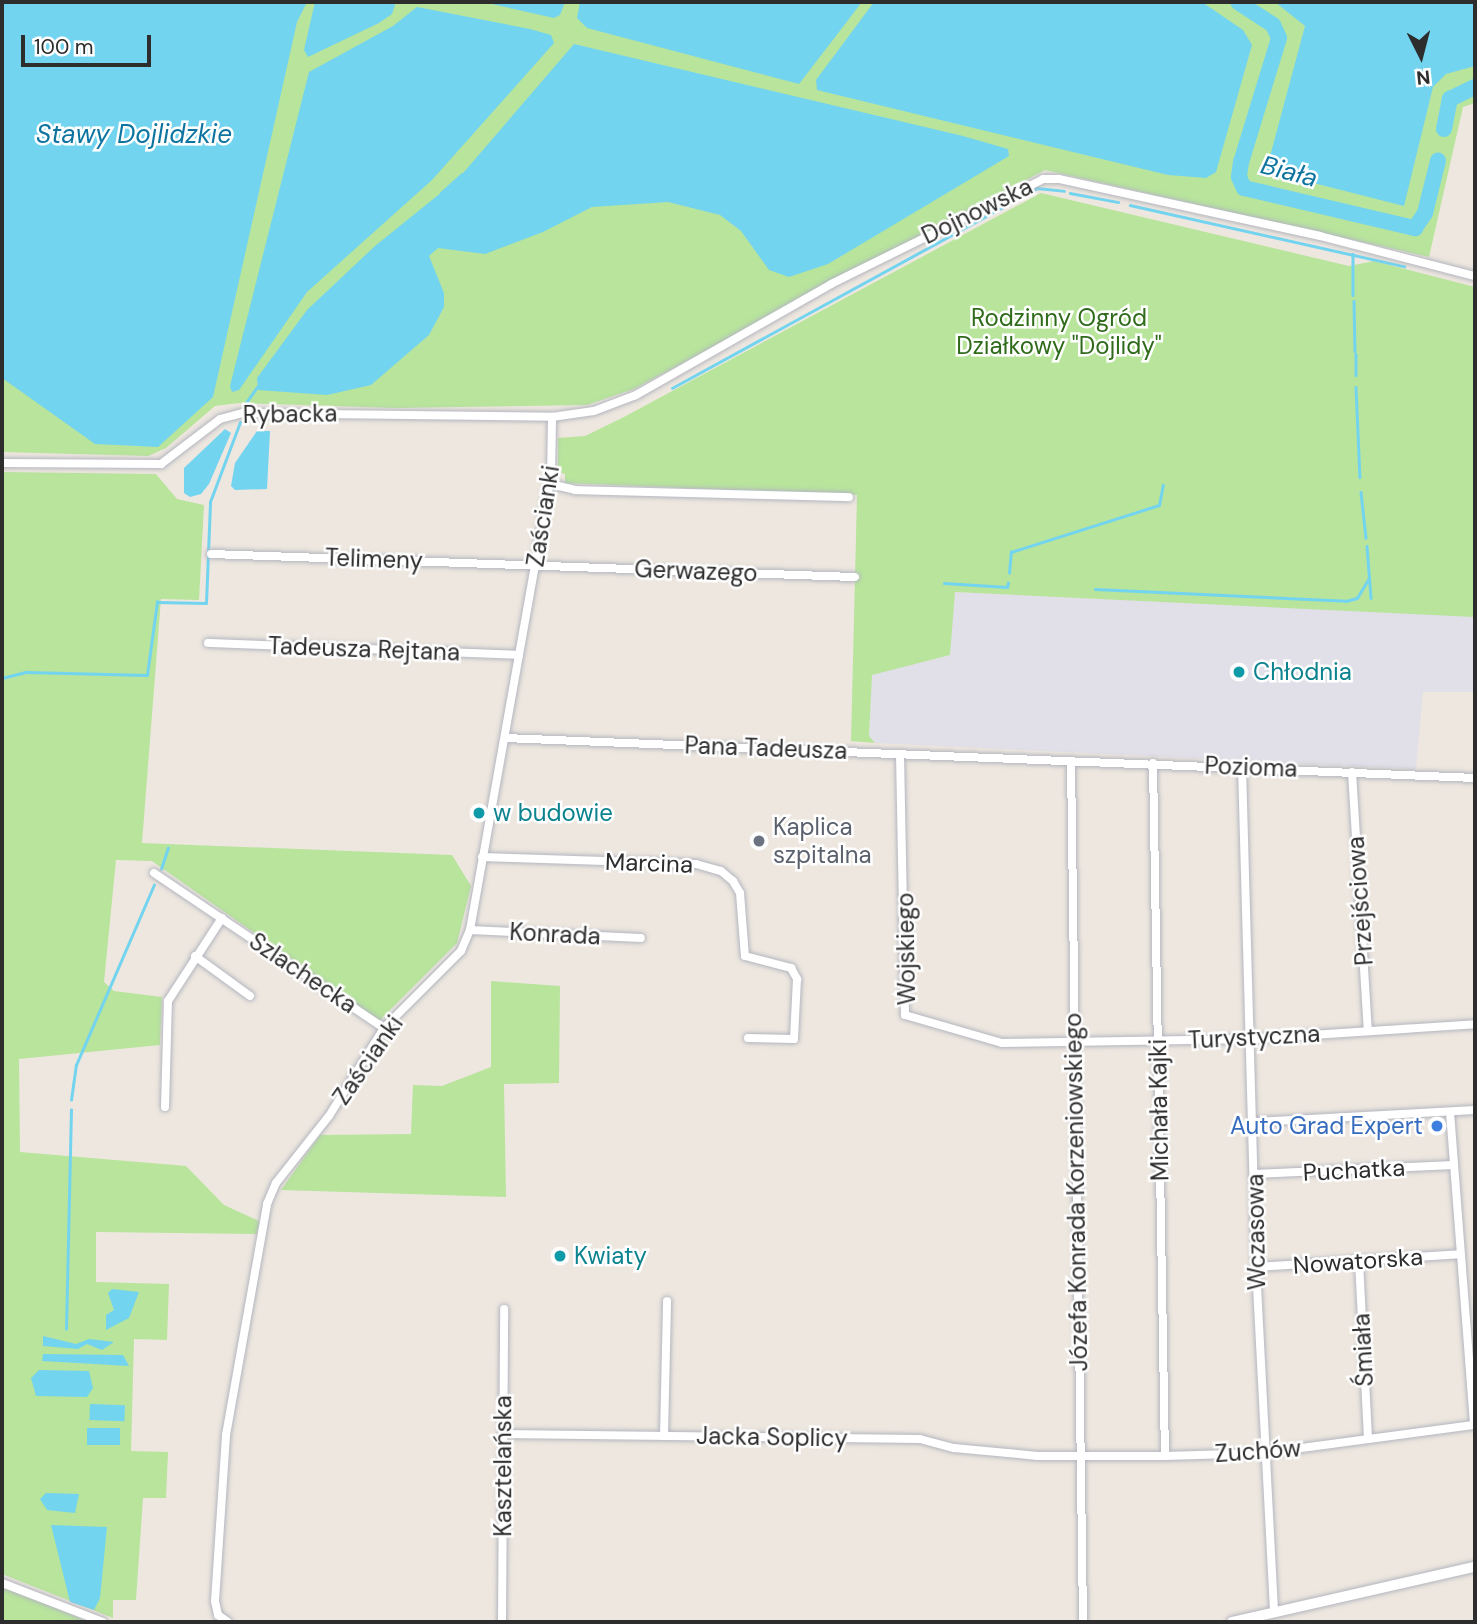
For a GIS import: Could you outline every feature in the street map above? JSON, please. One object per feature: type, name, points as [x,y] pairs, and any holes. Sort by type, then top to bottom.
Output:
[{"type":"street","name":"Dojnowska","points":[[552,417],[594,411],[636,395],[831,285],[1043,179],[1059,179],[1320,236],[1475,276]]},
{"type":"street","name":"Rybacka","points":[[2,463],[161,464],[220,419],[243,413],[552,417]]},
{"type":"street","name":"Zaścianki","points":[[218,1615],[226,1435],[267,1204],[276,1183],[329,1116],[384,1028],[461,951],[470,930],[550,484],[552,417]]},
{"type":"street","points":[[550,484],[575,490],[849,497]]},
{"type":"street","name":"Telimeny","points":[[211,554],[536,565]]},
{"type":"street","name":"Gerwazego","points":[[536,565],[855,577]]},
{"type":"street","name":"Tadeusza Rejtana","points":[[208,643],[519,655]]},
{"type":"street","name":"Pana Tadeusza","points":[[505,738],[1027,760]]},
{"type":"street","name":"Wojskiego","points":[[900,754],[905,1015],[986,1040],[1032,1042]]},
{"type":"street","name":"Pozioma","points":[[1027,760],[1475,778]]},
{"type":"street","name":"Józefa Konrada Korzeniowskiego","points":[[1071,761],[1083,1622]]},
{"type":"street","name":"Michała Kajki","points":[[1153,763],[1165,1456]]},
{"type":"street","name":"Wczasowa","points":[[1242,767],[1255,1122],[1256,1267],[1274,1613]]},
{"type":"street","name":"Przejściowa","points":[[1352,772],[1368,1030]]},
{"type":"street","name":"Marcina","points":[[482,858],[696,864],[721,872],[733,881],[740,893],[745,956],[791,968],[797,979],[794,1038],[748,1038]]},
{"type":"street","name":"Szlachecka","points":[[154,873],[384,1028]]},
{"type":"street","name":"Szlachecka","points":[[165,1107],[168,1001],[222,918]]},
{"type":"street","name":"Konrada","points":[[470,930],[641,938]]},
{"type":"street","name":"Szlachecka","points":[[195,956],[250,996]]},
{"type":"street","name":"Turystyczna","points":[[1032,1042],[1252,1039],[1475,1024]]},
{"type":"street","points":[[1255,1122],[1475,1110]]},
{"type":"street","points":[[1450,1112],[1474,1425]]},
{"type":"street","name":"Puchatka","points":[[1254,1174],[1454,1165]]},
{"type":"street","name":"Nowatorska","points":[[1256,1267],[1460,1254]]},
{"type":"street","name":"Śmiała","points":[[1359,1261],[1367,1439]]},
{"type":"street","points":[[664,1436],[667,1301]]},
{"type":"street","name":"Kasztelańska","points":[[502,1622],[504,1309]]},
{"type":"street","name":"Zuchów","points":[[1038,1456],[1265,1453],[1474,1425]]},
{"type":"street","name":"Jacka Soplicy","points":[[503,1434],[920,1439],[954,1448],[1038,1456]]},
{"type":"street","points":[[1232,1622],[1475,1567]]},
{"type":"street","points":[[2,1583],[103,1622]]},
{"type":"street","points":[[210,1622],[218,1615],[228,1622]]},
{"type":"shaded area","points":[[954,592],[1475,616],[1475,692],[1423,692],[1416,769],[875,743],[869,736],[872,674],[950,655]]},
{"type":"green space","points":[[2,2],[1475,2],[1475,103],[1463,107],[1429,257],[1045,170],[634,389],[587,405],[395,408],[239,403],[215,406],[166,448],[148,456],[2,452]]},
{"type":"green space","name":"Rodzinny Ogród Działkowy \"Dojlidy\"","points":[[1041,193],[1349,266],[1374,261],[1475,287],[1475,617],[955,592],[950,655],[872,675],[869,736],[875,743],[851,741],[857,495],[565,483],[565,474],[558,472],[558,438],[585,436],[622,418]]},
{"type":"green space","points":[[2,472],[156,474],[177,499],[204,505],[199,600],[161,599],[142,843],[452,855],[471,886],[457,943],[379,1021],[152,861],[116,860],[104,982],[114,991],[162,997],[160,1045],[19,1059],[20,1152],[186,1166],[224,1205],[259,1221],[257,1234],[96,1232],[96,1282],[169,1284],[167,1340],[134,1339],[131,1451],[168,1452],[166,1498],[143,1498],[136,1600],[113,1600],[113,1618],[2,1574]]},
{"type":"green space","points":[[491,981],[560,986],[559,1083],[504,1084],[506,1197],[281,1190],[320,1135],[411,1134],[413,1085],[442,1086],[491,1067]]},
{"type":"green space","points":[[2,1587],[28,1597],[89,1622],[2,1622]]},
{"type":"water","name":"Stawy Dojlidzkie","points":[[2,2],[307,2],[297,22],[213,397],[158,447],[95,444],[2,378]]},
{"type":"water","points":[[315,2],[393,2],[395,5],[392,14],[379,23],[308,57],[304,50]]},
{"type":"water","points":[[483,2],[565,2],[560,15],[554,18]]},
{"type":"water","points":[[580,2],[862,2],[799,84],[587,28],[577,18]]},
{"type":"water","points":[[874,2],[1202,2],[1243,30],[1252,45],[1216,172],[1206,178],[1168,175],[817,90],[816,80]]},
{"type":"water","points":[[1275,2],[1475,2],[1475,66],[1446,74],[1433,87],[1404,206],[1266,171],[1305,26]]},
{"type":"water","name":"Stawy Dojlidzkie","points":[[417,7],[530,29],[551,35],[554,43],[432,180],[307,292],[239,390],[232,392],[230,386],[309,72],[393,26]]},
{"type":"water","points":[[574,44],[963,136],[1008,149],[1009,156],[828,264],[789,277],[769,270],[741,231],[720,215],[668,202],[592,207],[543,232],[485,254],[438,248],[429,256],[444,293],[444,307],[429,335],[371,385],[327,395],[258,390],[257,378],[307,310],[375,246],[458,179]]},
{"type":"water","points":[[225,429],[231,433],[209,484],[201,494],[190,497],[184,493],[184,468]]},
{"type":"water","points":[[257,431],[270,431],[267,489],[235,490],[231,486],[235,463]]},
{"type":"water","points":[[112,1289],[139,1292],[129,1318],[106,1330],[106,1315],[114,1310],[108,1293]]},
{"type":"water","points":[[43,1336],[76,1344],[89,1339],[114,1342],[102,1350],[87,1344],[78,1349],[43,1346]]},
{"type":"water","points":[[43,1354],[123,1355],[129,1366],[42,1361]]},
{"type":"water","points":[[39,1370],[89,1371],[93,1388],[87,1397],[36,1396],[31,1378]]},
{"type":"water","points":[[90,1404],[125,1405],[124,1421],[89,1420]]},
{"type":"water","points":[[87,1428],[120,1428],[120,1445],[87,1445]]},
{"type":"water","points":[[46,1493],[79,1494],[75,1513],[47,1510],[40,1499]]},
{"type":"water","points":[[51,1525],[107,1527],[100,1598],[94,1610],[70,1602]]},
{"type":"waterway","name":"Biała","points":[[1238,2],[1273,25],[1279,38],[1241,162],[1239,177],[1244,188],[1415,228],[1425,213],[1438,161]]},
{"type":"waterway","name":"Biała","points":[[1444,129],[1450,99],[1475,87]]},
{"type":"waterway","points":[[441,193],[462,174]]},
{"type":"waterway","points":[[672,388],[1037,188],[1064,191]]},
{"type":"waterway","points":[[1070,193],[1118,202]]},
{"type":"waterway","points":[[1130,205],[1404,266]]},
{"type":"waterway","points":[[1353,254],[1353,295]]},
{"type":"waterway","points":[[1354,301],[1355,351]]},
{"type":"waterway","points":[[1356,354],[1356,375]]},
{"type":"waterway","points":[[243,407],[257,387]]},
{"type":"waterway","points":[[1356,387],[1360,477]]},
{"type":"waterway","points":[[2,678],[26,672],[147,675],[157,602],[206,603],[210,502],[240,422]]},
{"type":"waterway","points":[[1009,573],[1011,552],[1159,505],[1163,485]]},
{"type":"waterway","points":[[1361,492],[1366,538]]},
{"type":"waterway","points":[[1367,546],[1371,598]]},
{"type":"waterway","points":[[1095,589],[1346,601],[1357,598],[1369,578]]},
{"type":"waterway","points":[[944,583],[1007,587],[1008,583]]},
{"type":"waterway","points":[[161,869],[168,848]]},
{"type":"waterway","points":[[71,1100],[76,1065],[154,885]]},
{"type":"waterway","points":[[66,1329],[71,1110]]},
{"type":"place","name":"Chłodnia","points":[[1239,672]]},
{"type":"place","name":"w budowie","points":[[479,813]]},
{"type":"place","name":"Kaplica szpitalna","points":[[759,841]]},
{"type":"place","name":"Auto Grad Expert","points":[[1437,1126]]},
{"type":"place","name":"Kwiaty","points":[[560,1256]]}]
